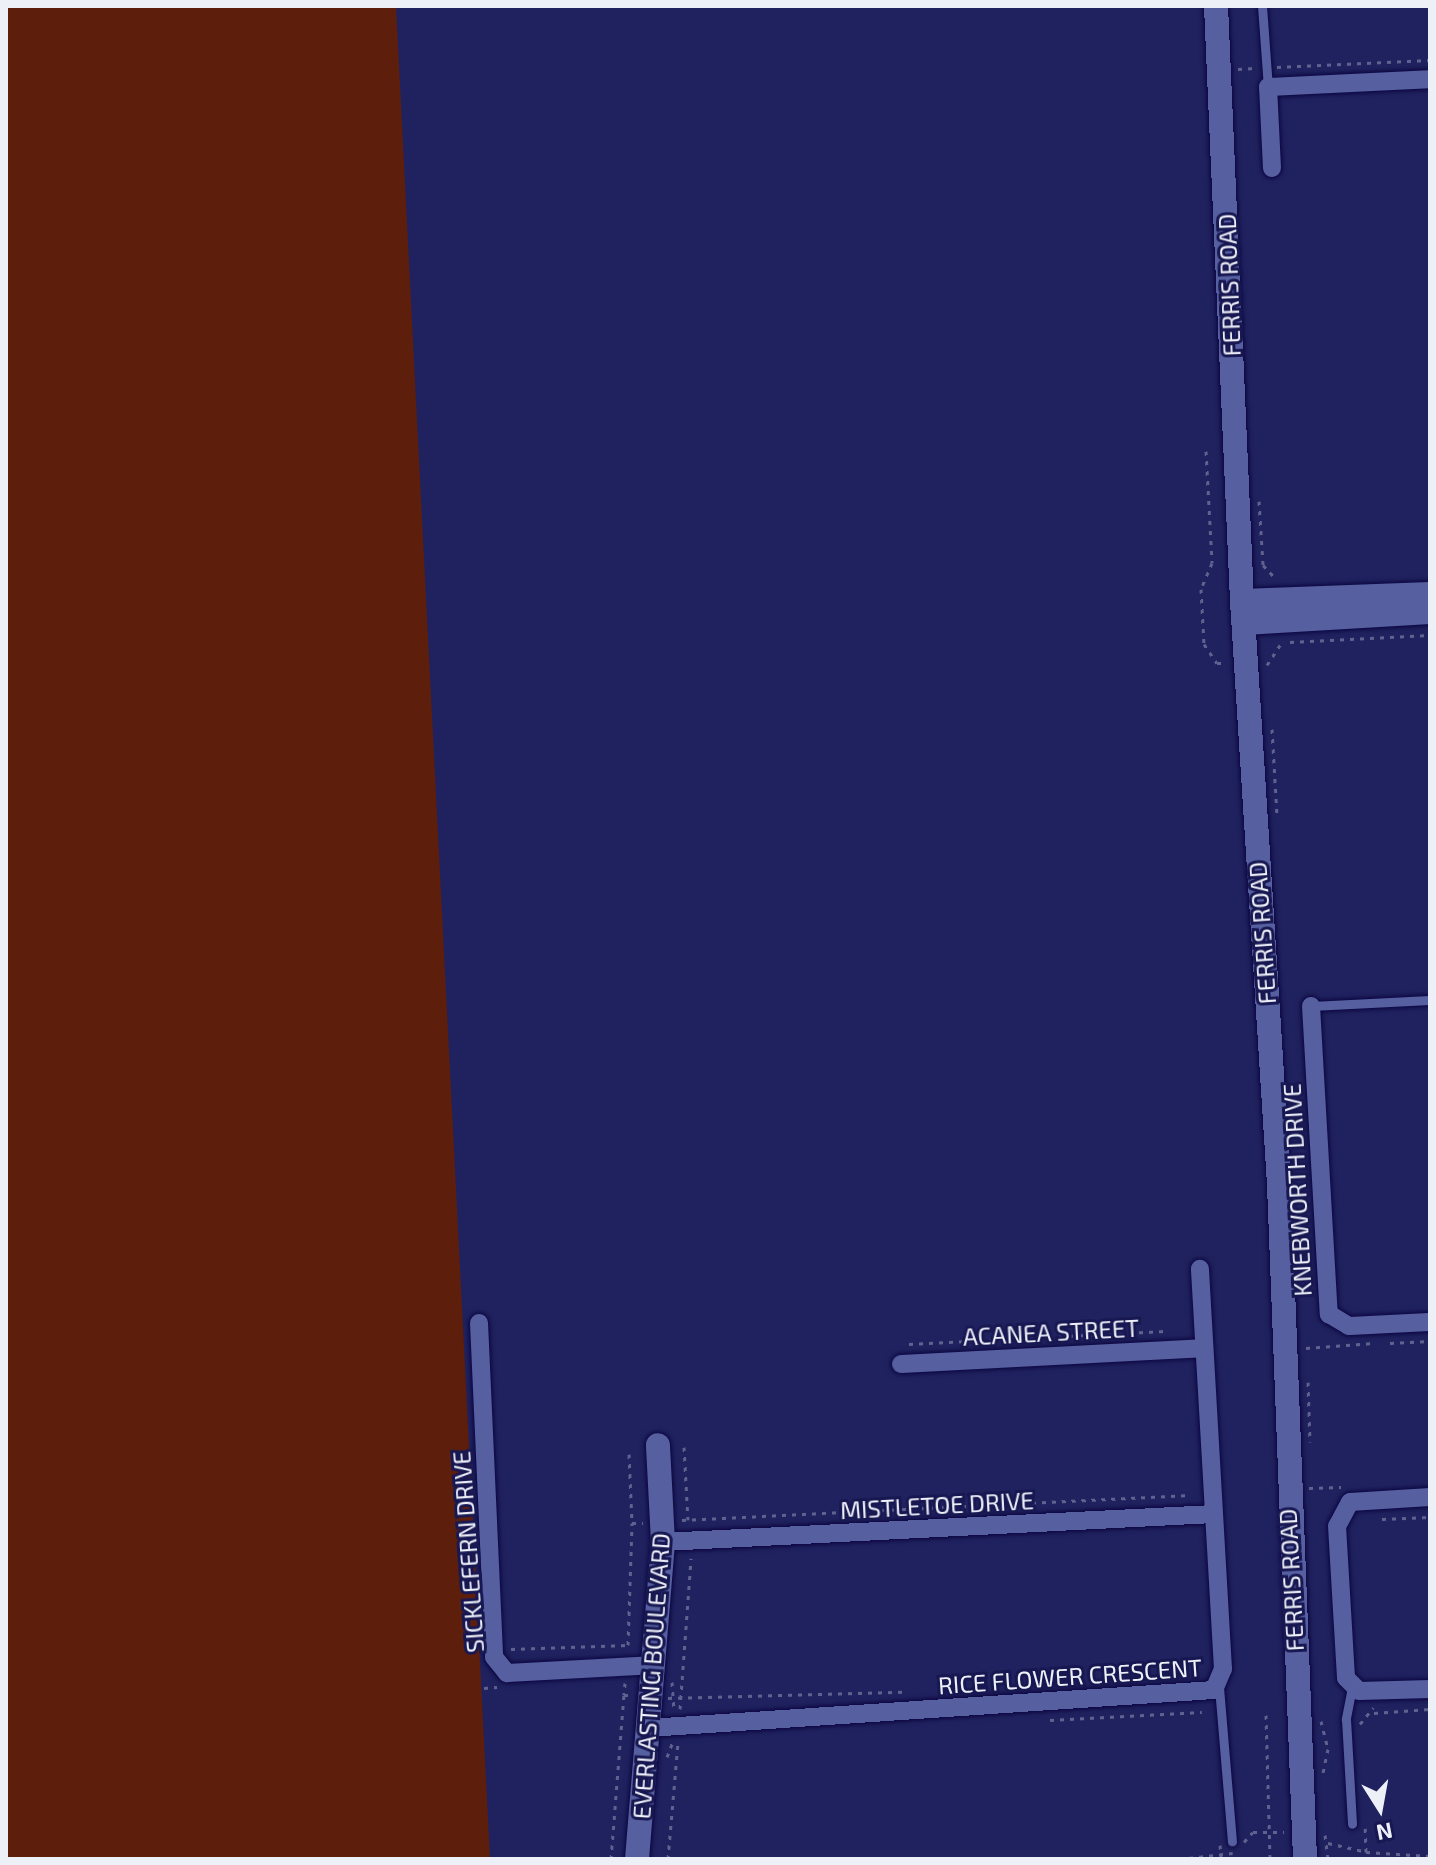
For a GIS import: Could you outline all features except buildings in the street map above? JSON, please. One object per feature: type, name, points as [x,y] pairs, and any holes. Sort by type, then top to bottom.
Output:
[{"type":"street","name":"FERRIS ROAD","points":[[1216,6],[1243,612],[1256,663],[1279,1185],[1313,1832],[1305,1859]]},
{"type":"street","points":[[1272,168],[1268,87],[1430,79]]},
{"type":"street","points":[[1243,612],[1430,594]]},
{"type":"street","points":[[1243,612],[1430,612]]},
{"type":"street","name":"KNEBWORTH DRIVE","points":[[1311,1006],[1329,1314],[1349,1326],[1430,1322]]},
{"type":"street","name":"RICE FLOWER CRESCENT","points":[[649,1728],[1200,1695],[1219,1687],[1200,1269]]},
{"type":"street","name":"SICKLEFERN DRIVE","points":[[479,1323],[494,1657],[507,1673],[656,1665]]},
{"type":"street","name":"ACANEA STREET","points":[[901,1364],[1203,1348]]},
{"type":"street","name":"EVERLASTING BOULEVARD","points":[[637,1859],[656,1665],[663,1532],[658,1445]]},
{"type":"street","points":[[1430,1497],[1360,1500],[1338,1514],[1344,1662],[1352,1687],[1430,1689]]},
{"type":"street","name":"MISTLETOE DRIVE","points":[[663,1532],[1213,1514]]},
{"type":"lane","points":[[1262,6],[1268,87]]},
{"type":"lane","points":[[1311,1006],[1430,1000]]},
{"type":"lane","points":[[1219,1687],[1232,1841]]},
{"type":"lane","points":[[1352,1687],[1346,1719],[1352,1824]]},
{"type":"path","points":[[1277,67],[1430,60]]},
{"type":"path","points":[[1206,451],[1212,563],[1201,589],[1204,644],[1217,663],[1256,663]]},
{"type":"path","points":[[1281,642],[1430,635]]},
{"type":"path","points":[[909,1344],[1182,1331]]},
{"type":"path","points":[[1301,1348],[1430,1341]]},
{"type":"path","points":[[684,1447],[688,1520]]},
{"type":"path","points":[[511,1636],[511,1650],[628,1645],[632,1523],[629,1454]]},
{"type":"path","points":[[632,1523],[663,1532],[688,1520],[1190,1495]]},
{"type":"path","points":[[1377,1519],[1430,1517]]},
{"type":"path","points":[[611,1859],[625,1679]]},
{"type":"path","points":[[624,1695],[690,1702],[918,1692]]},
{"type":"path","points":[[1373,1713],[1430,1709]]},
{"type":"path","points":[[1266,1715],[1274,1832],[1270,1857]]},
{"type":"path","points":[[668,1859],[679,1737]]},
{"type":"path","points":[[1179,1859],[1230,1857],[1253,1832],[1313,1832]]},
{"type":"path","points":[[1366,1852],[1430,1856]]},
{"type":"shaded area","points":[[6,6],[396,6],[490,1859],[6,1859]]}]
